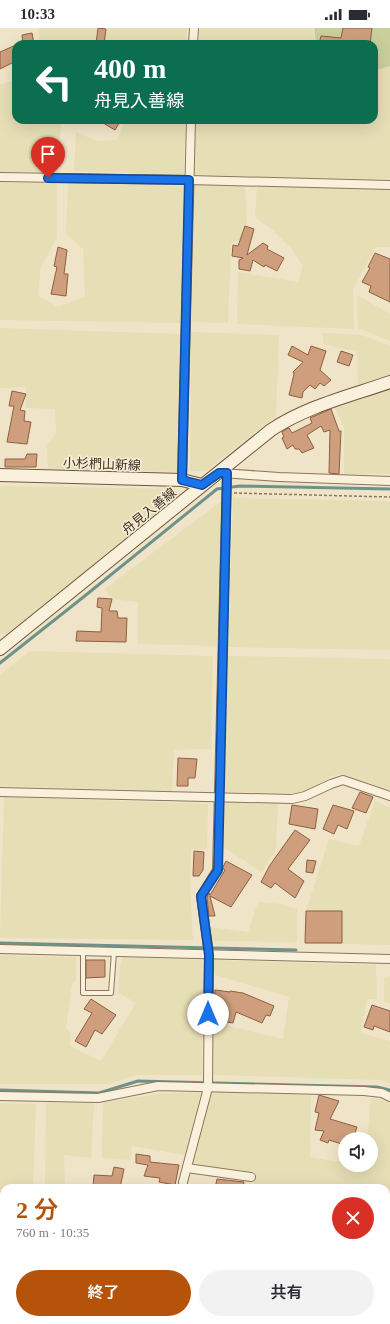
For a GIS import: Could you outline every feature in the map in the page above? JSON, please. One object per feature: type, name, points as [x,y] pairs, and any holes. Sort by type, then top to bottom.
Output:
[{"type":"main road","name":"舟見入善線","points":[[0,649],[202,485],[223,473],[271,430],[303,412],[390,382]]},
{"type":"main road","name":"小杉椚山新線","points":[[0,474],[182,480],[202,485]]},
{"type":"street","points":[[193,40],[194,28]]},
{"type":"street","points":[[182,480],[191,124]]},
{"type":"street","points":[[0,177],[390,185]]},
{"type":"street","points":[[183,1184],[208,1088],[209,955],[201,896],[218,870],[227,493],[223,473],[279,477],[390,481]]},
{"type":"street","points":[[0,792],[292,799],[305,796],[343,780],[390,796]]},
{"type":"street","points":[[0,949],[390,959]]},
{"type":"street","points":[[0,1096],[98,1098],[158,1086],[364,1091],[382,1093],[390,1096]]},
{"type":"street","points":[[187,1168],[251,1177]]},
{"type":"lane","points":[[83,951],[83,993],[111,993],[114,951]]},
{"type":"path","points":[[227,493],[390,497]]},
{"type":"shaded area","points":[[187,28],[186,40],[39,40],[38,29]]},
{"type":"shaded area","points":[[200,28],[313,28],[314,40],[199,40]]},
{"type":"shaded area","points":[[390,66],[390,179],[194,176],[196,124],[378,124],[378,70]]},
{"type":"shaded area","points":[[12,80],[12,124],[61,124],[58,172],[0,172],[0,85]]},
{"type":"shaded area","points":[[124,124],[185,124],[184,175],[74,171],[76,132],[97,141],[117,140]]},
{"type":"shaded area","points":[[0,183],[57,183],[57,238],[41,266],[38,296],[58,307],[85,297],[83,249],[66,234],[68,183],[184,186],[182,323],[0,320]]},
{"type":"shaded area","points":[[193,185],[245,185],[247,222],[241,239],[231,243],[228,323],[192,322]]},
{"type":"shaded area","points":[[257,185],[390,189],[390,247],[376,247],[353,289],[354,329],[237,324],[238,272],[298,282],[303,266],[292,249],[275,232],[255,217]]},
{"type":"shaded area","points":[[357,295],[390,314],[390,341],[358,328]]},
{"type":"shaded area","points":[[0,328],[182,334],[178,472],[48,469],[47,446],[56,434],[55,409],[26,408],[26,387],[0,388]]},
{"type":"shaded area","points":[[191,332],[279,335],[276,417],[206,471],[190,471]]},
{"type":"shaded area","points":[[323,333],[362,335],[390,346],[390,375],[358,386],[357,352],[323,344]]},
{"type":"shaded area","points":[[390,389],[390,474],[344,474],[344,427],[335,407]]},
{"type":"shaded area","points":[[0,486],[176,489],[178,497],[8,635],[0,634]]},
{"type":"shaded area","points":[[233,498],[390,501],[390,650],[228,647]]},
{"type":"shaded area","points":[[223,500],[217,646],[138,644],[138,602],[112,599],[105,589]]},
{"type":"shaded area","points":[[30,651],[213,656],[211,749],[174,750],[172,791],[0,786],[0,675]]},
{"type":"shaded area","points":[[227,656],[390,659],[390,790],[342,774],[332,776],[308,790],[296,793],[226,792],[222,788]]},
{"type":"shaded area","points":[[4,797],[208,804],[207,849],[191,849],[190,885],[193,940],[0,938]]},
{"type":"shaded area","points":[[375,801],[390,808],[390,945],[305,943],[306,911],[329,839],[359,846]]},
{"type":"shaded area","points":[[226,802],[278,803],[276,850],[262,872],[223,847],[223,805]]},
{"type":"shaded area","points":[[258,902],[280,904],[297,909],[297,942],[212,941],[210,927],[248,932]]},
{"type":"shaded area","points":[[0,955],[76,957],[76,981],[72,984],[66,1028],[71,1034],[70,1046],[101,1061],[136,1003],[118,993],[120,965],[123,957],[203,960],[202,1075],[136,1075],[109,1084],[0,1084]]},
{"type":"shaded area","points":[[213,960],[376,965],[377,999],[367,999],[361,1033],[390,1041],[390,1083],[382,1080],[212,1075],[212,1022],[283,1039],[289,997],[215,975]]},
{"type":"shaded area","points":[[390,976],[390,1003],[384,1002],[384,977]]},
{"type":"shaded area","points":[[166,1093],[201,1093],[185,1155],[132,1146],[130,1160],[102,1158],[103,1102]]},
{"type":"shaded area","points":[[212,1093],[311,1095],[310,1157],[338,1162],[338,1172],[378,1172],[378,1132],[368,1132],[371,1098],[380,1099],[390,1103],[390,1184],[254,1184],[255,1172],[192,1163]]},
{"type":"shaded area","points":[[0,1103],[36,1104],[33,1184],[0,1184]]},
{"type":"shaded area","points":[[46,1103],[94,1103],[91,1158],[64,1155],[65,1184],[45,1184]]},
{"type":"green space","points":[[314,28],[390,28],[390,66],[378,70],[378,40],[316,40]]},
{"type":"building","points":[[98,28],[106,29],[105,40],[96,40]]},
{"type":"building","points":[[343,28],[372,28],[370,40],[320,40],[321,36],[341,38]]},
{"type":"building","points":[[32,33],[33,40],[23,40],[22,35]]},
{"type":"building","points":[[12,47],[12,63],[0,69],[0,52]]},
{"type":"building","points":[[105,124],[119,124],[115,130]]},
{"type":"building","points":[[245,226],[254,229],[247,255],[263,243],[268,246],[267,249],[284,258],[277,271],[265,265],[264,267],[253,260],[250,271],[239,269],[239,260],[243,258],[232,256],[233,245],[238,246]]},
{"type":"building","points":[[58,247],[67,250],[64,274],[68,274],[66,296],[51,294],[57,267],[54,266]]},
{"type":"building","points":[[375,253],[390,259],[390,302],[369,292],[371,286],[362,282],[370,268],[368,267]]},
{"type":"building","points":[[292,346],[308,355],[311,346],[326,351],[320,370],[331,380],[324,386],[320,383],[315,389],[310,385],[303,392],[302,398],[289,395],[294,374],[293,372],[303,362],[288,355]]},
{"type":"building","points":[[341,351],[353,355],[349,366],[337,362]]},
{"type":"building","points":[[12,391],[26,394],[20,410],[25,411],[24,421],[31,422],[27,444],[7,442],[14,406],[9,406]]},
{"type":"building","points":[[331,409],[339,431],[341,431],[339,474],[329,473],[330,430],[324,432],[321,426],[307,435],[314,448],[302,453],[299,449],[295,449],[293,445],[287,449],[282,438],[284,437],[282,432],[288,428],[292,433],[312,423],[310,418]]},
{"type":"building","points":[[27,454],[37,454],[36,467],[5,467],[5,459],[25,459]]},
{"type":"building","points":[[98,598],[112,599],[109,611],[117,611],[118,618],[127,618],[126,642],[76,641],[77,631],[101,632],[102,608],[97,607]]},
{"type":"building","points":[[178,758],[197,759],[195,778],[188,778],[188,786],[177,786]]},
{"type":"building","points":[[360,792],[373,797],[366,813],[352,808]]},
{"type":"building","points":[[292,805],[318,809],[315,829],[289,824]]},
{"type":"building","points":[[333,805],[354,811],[347,829],[338,825],[334,834],[323,829]]},
{"type":"building","points":[[295,830],[310,840],[288,869],[304,881],[295,898],[275,883],[271,888],[261,882],[270,865]]},
{"type":"building","points":[[194,851],[204,852],[203,870],[199,876],[193,876]]},
{"type":"building","points":[[307,860],[316,861],[313,873],[306,872]]},
{"type":"building","points":[[226,861],[252,875],[231,907],[210,896],[215,916],[209,916],[207,897],[209,893],[210,895],[225,870],[223,867]]},
{"type":"building","points":[[306,911],[342,911],[342,943],[305,943]]},
{"type":"building","points":[[86,960],[105,960],[105,977],[86,978]]},
{"type":"building","points":[[215,990],[243,993],[274,1006],[270,1016],[266,1015],[262,1023],[236,1012],[233,1023],[222,1021],[225,1010],[214,1008]]},
{"type":"building","points":[[91,999],[116,1015],[102,1034],[95,1030],[86,1047],[75,1041],[92,1013],[84,1009]]},
{"type":"building","points":[[372,1005],[390,1011],[390,1032],[374,1026],[373,1030],[364,1027]]},
{"type":"building","points":[[319,1095],[339,1101],[330,1119],[357,1127],[355,1132],[338,1132],[338,1143],[329,1140],[328,1143],[320,1140],[324,1131],[315,1130],[319,1113],[315,1112]]},
{"type":"building","points":[[136,1154],[150,1156],[150,1162],[179,1165],[175,1184],[159,1182],[160,1178],[144,1176],[148,1165],[136,1163]]},
{"type":"building","points":[[114,1167],[124,1169],[121,1184],[93,1184],[94,1175],[112,1176]]},
{"type":"building","points":[[217,1179],[244,1182],[244,1184],[216,1184]]},
{"type":"waterway","points":[[0,663],[217,489],[240,486],[390,489]]},
{"type":"waterway","points":[[0,943],[296,950]]},
{"type":"waterway","points":[[0,1090],[99,1093],[138,1081],[377,1087],[390,1090]]},
{"type":"route","points":[[48,178],[189,180],[182,480],[202,485],[219,473],[227,473],[218,870],[201,896],[209,955],[208,1014]]}]
